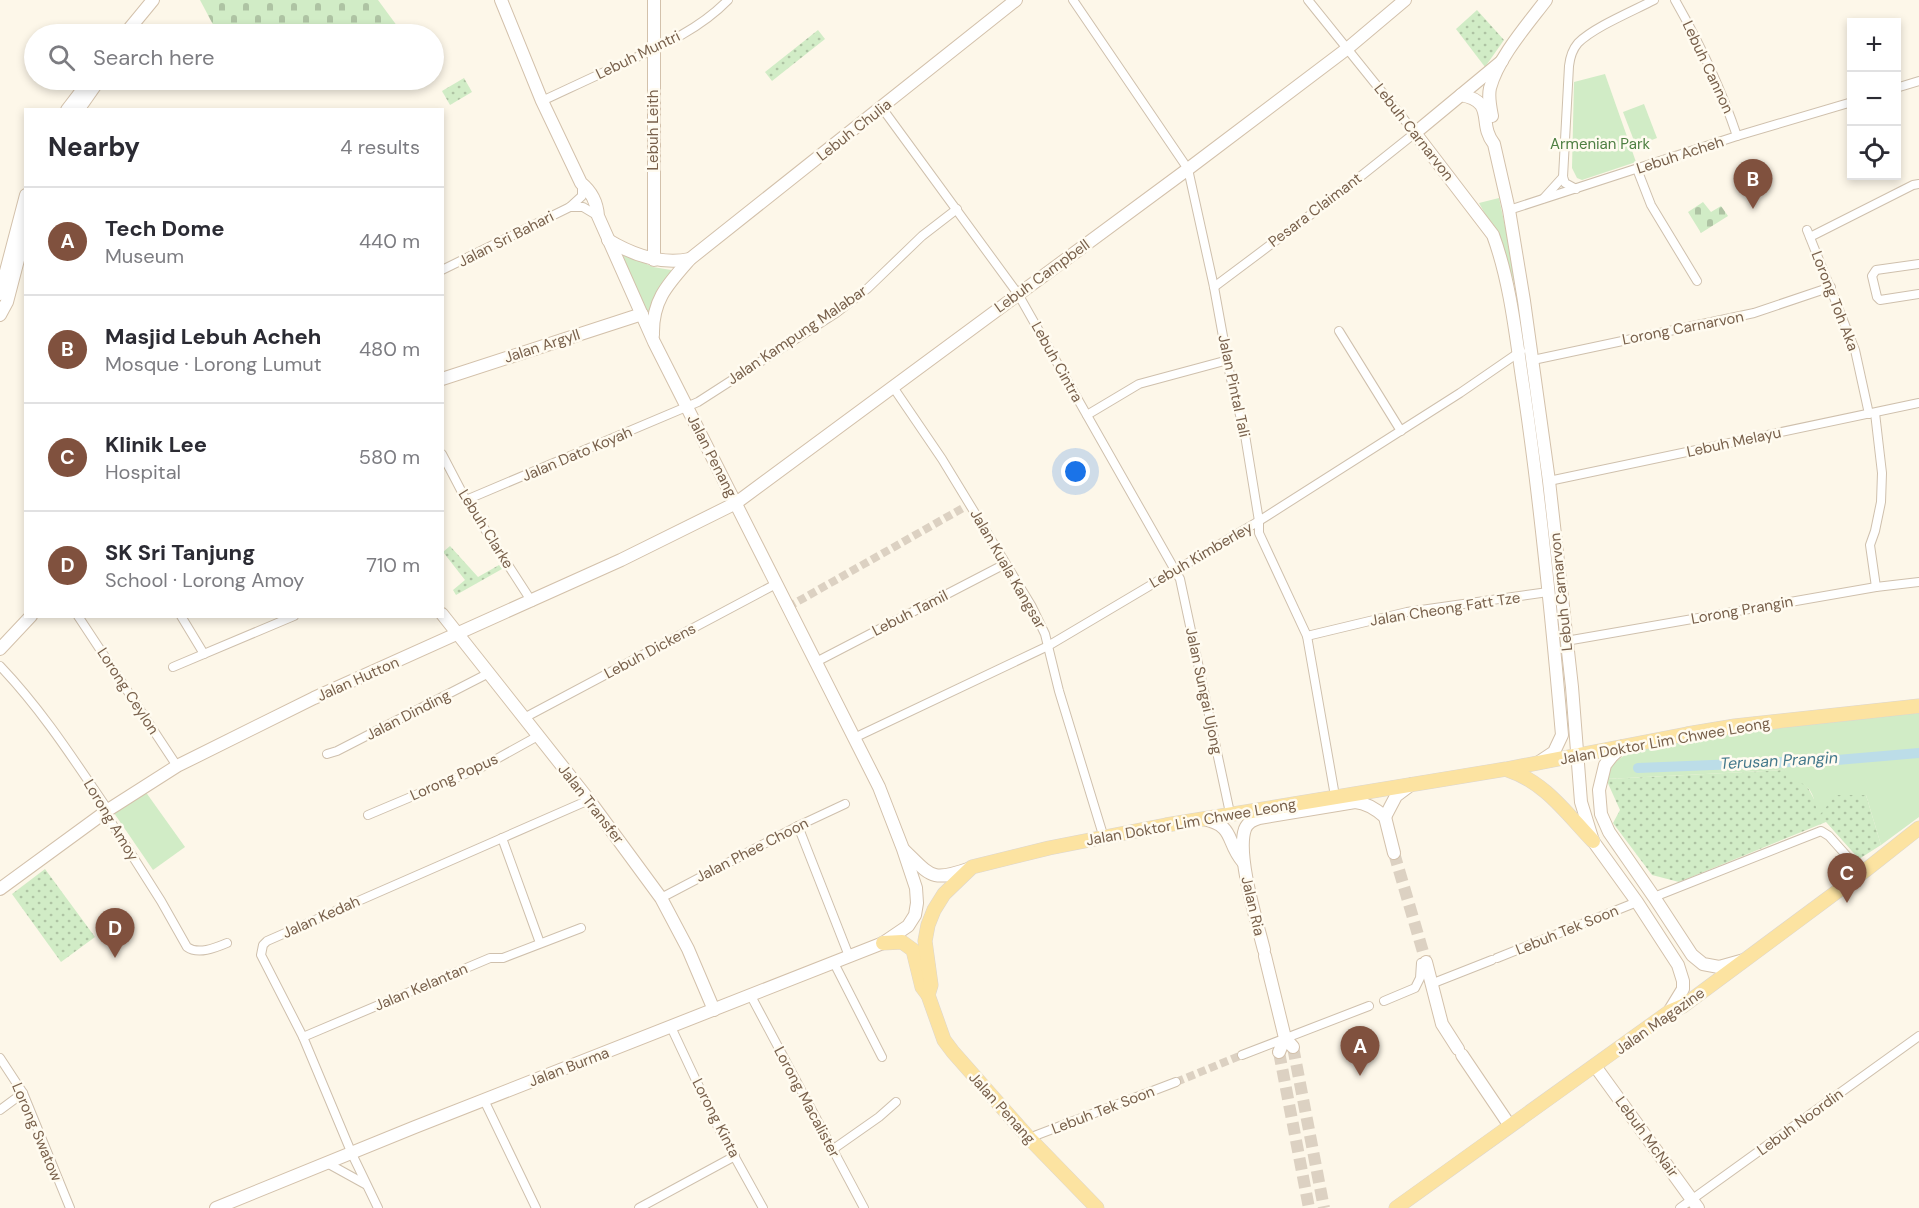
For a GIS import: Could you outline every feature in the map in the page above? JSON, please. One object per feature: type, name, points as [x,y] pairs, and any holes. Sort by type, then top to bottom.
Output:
[{"type":"main road","points":[[133,24],[153,0]]},
{"type":"main road","points":[[142,24],[161,0]]},
{"type":"main road","name":"Jalan Penang","points":[[501,0],[542,101],[582,185],[589,189],[597,204],[598,216],[654,342],[890,812],[917,896],[915,915]]},
{"type":"main road","name":"Lebuh Leith","points":[[654,0],[654,260]]},
{"type":"main road","name":"Lebuh Chulia","points":[[654,342],[653,319],[660,295],[690,259],[1016,0]]},
{"type":"main road","name":"Lebuh Campbell","points":[[735,503],[1188,169],[1348,48],[1405,0]]},
{"type":"main road","points":[[1416,133],[1502,61],[1546,0]]},
{"type":"main road","name":"Lebuh Carnarvon","points":[[1502,61],[1490,88],[1489,96],[1496,134],[1494,144],[1509,210],[1533,360],[1549,481],[1573,698],[1581,802],[1593,842],[1637,902],[1669,950],[1681,973],[1683,989],[1669,1012]]},
{"type":"main road","points":[[69,108],[82,90]]},
{"type":"main road","points":[[79,108],[92,90]]},
{"type":"main road","name":"Lebuh Carnarvon","points":[[1461,95],[1477,99],[1482,105],[1489,138],[1494,144]]},
{"type":"main road","name":"Lebuh Carnarvon","points":[[1416,133],[1492,235],[1499,251],[1505,280],[1538,489],[1562,735],[1554,752],[1538,763]]},
{"type":"main road","points":[[0,294],[24,203]]},
{"type":"main road","points":[[0,315],[7,302],[24,237]]},
{"type":"main road","points":[[608,240],[633,253],[654,260],[674,262],[690,259]]},
{"type":"main road","name":"Jalan Argyll","points":[[444,378],[642,314]]},
{"type":"main road","name":"Jalan Hutton","points":[[0,889],[108,810],[177,766],[314,698],[532,602],[735,503]]},
{"type":"main road","name":"Jalan Transfer","points":[[444,616],[589,800],[661,898],[688,949],[714,1010]]},
{"type":"main road","points":[[0,649],[30,618]]},
{"type":"main road","name":"Jalan Doktor Lim Chwee Leong","points":[[972,867],[1049,848],[1230,813],[1506,769],[1735,726],[1919,706]]},
{"type":"main road","points":[[1623,746],[1611,756],[1605,765],[1599,790],[1601,814],[1609,832],[1692,955],[1703,964],[1719,966],[1745,960]]},
{"type":"main road","points":[[1506,769],[1524,775],[1542,787],[1593,842]]},
{"type":"main road","points":[[1394,852],[1385,817],[1396,796],[1413,784]]},
{"type":"main road","name":"Jalan Ria","points":[[1289,1042],[1264,953],[1243,862],[1245,829],[1250,822],[1259,818],[1355,802],[1363,802],[1385,817]]},
{"type":"main road","name":"Jalan Ria","points":[[1202,819],[1224,827],[1235,853],[1243,862]]},
{"type":"main road","name":"Jalan Magazine","points":[[1396,1208],[1669,1012],[1683,1006],[1919,828]]},
{"type":"main road","points":[[903,849],[921,868],[933,875],[946,876],[972,867]]},
{"type":"main road","name":"Jalan Penang","points":[[928,995],[931,985],[926,941],[928,925],[944,894],[972,867]]},
{"type":"main road","name":"Jalan Burma","points":[[225,1206],[327,1163],[883,943],[908,926],[915,915]]},
{"type":"main road","name":"Jalan Penang","points":[[883,943],[902,942],[910,946],[915,956],[922,987],[928,995],[940,1030],[953,1052],[1029,1138],[1097,1208]]},
{"type":"main road","points":[[1423,963],[1442,1024],[1510,1126]]},
{"type":"main road","points":[[1279,1052],[1289,1042]]},
{"type":"main road","name":"Lebuh McNair","points":[[1595,1066],[1695,1204]]},
{"type":"street","name":"Lebuh Muntri","points":[[542,101],[653,50],[710,18],[728,0]]},
{"type":"street","name":"Jalan Pintal Tali","points":[[1073,0],[1188,169],[1245,435],[1259,520],[1259,533],[1307,636],[1335,796]]},
{"type":"street","name":"Lebuh Carnarvon","points":[[1308,0],[1416,133]]},
{"type":"street","points":[[1576,189],[1565,183],[1563,177],[1569,66],[1572,52],[1589,35],[1654,0]]},
{"type":"street","name":"Lebuh Cannon","points":[[1675,0],[1716,80],[1737,136]]},
{"type":"street","points":[[1901,86],[1919,81]]},
{"type":"street","name":"Lebuh Acheh","points":[[1509,210],[1737,136],[1847,103]]},
{"type":"street","name":"Lebuh Cintra","points":[[882,108],[1018,294],[1174,569]]},
{"type":"street","name":"Pesara Claimant","points":[[1214,287],[1416,133]]},
{"type":"street","points":[[1637,169],[1652,205],[1697,281]]},
{"type":"street","points":[[1541,200],[1563,177]]},
{"type":"street","name":"Lorong Toh Aka","points":[[1876,587],[1870,545],[1881,501],[1882,473],[1872,414],[1855,350],[1808,234],[1919,184]]},
{"type":"street","name":"Jalan Sri Bahari","points":[[444,269],[570,207],[582,196],[582,185]]},
{"type":"street","name":"Jalan Sri Bahari","points":[[570,207],[583,207],[598,216]]},
{"type":"street","name":"Jalan Kampung Malabar","points":[[687,408],[836,313],[868,288],[922,236],[957,209]]},
{"type":"street","points":[[1919,264],[1876,270],[1872,276],[1877,297],[1880,300],[1919,294]]},
{"type":"street","name":"Lorong Carnarvon","points":[[1533,360],[1754,313],[1831,287]]},
{"type":"street","points":[[1339,331],[1401,431]]},
{"type":"street","name":"Lebuh Kimberley","points":[[854,738],[1048,646],[1259,520],[1401,431],[1530,343]]},
{"type":"street","points":[[1087,415],[1139,384],[1228,360]]},
{"type":"street","name":"Jalan Kuala Kangsar","points":[[893,387],[942,459],[1031,605],[1045,634],[1059,691],[1104,838]]},
{"type":"street","name":"Lebuh Melayu","points":[[1549,481],[1919,403]]},
{"type":"street","name":"Jalan Dato Koyah","points":[[466,500],[687,408]]},
{"type":"street","name":"Lebuh Clarke","points":[[444,458],[466,500],[532,602]]},
{"type":"street","name":"Lebuh Tamil","points":[[816,662],[1005,564]]},
{"type":"street","name":"Jalan Sungai Ujong","points":[[1174,569],[1181,583],[1230,813]]},
{"type":"street","name":"Lorong Prangin","points":[[1566,641],[1876,587],[1919,582]]},
{"type":"street","name":"Lebuh Dickens","points":[[524,718],[777,584]]},
{"type":"street","name":"Jalan Cheong Fatt Tze","points":[[1307,636],[1407,612],[1548,592]]},
{"type":"street","name":"Lorong Ceylon","points":[[79,618],[177,766]]},
{"type":"street","points":[[182,618],[204,654]]},
{"type":"street","points":[[173,668],[289,618]]},
{"type":"street","name":"Lorong Amoy","points":[[0,666],[24,691],[56,733],[108,810],[109,819],[187,947],[195,951],[215,948],[227,943]]},
{"type":"street","name":"Jalan Dinding","points":[[327,754],[337,752],[489,673]]},
{"type":"street","name":"Lorong Popus","points":[[368,815],[482,767],[538,736]]},
{"type":"street","name":"Jalan Kedah","points":[[378,1208],[352,1154],[303,1037],[261,955],[263,945],[267,941],[589,800]]},
{"type":"street","name":"Jalan Phee Choon","points":[[661,898],[845,804]]},
{"type":"street","points":[[798,826],[849,956]]},
{"type":"street","points":[[1654,897],[1821,831],[1827,833],[1862,873]]},
{"type":"street","points":[[502,838],[540,943]]},
{"type":"street","name":"Lebuh Tek Soon","points":[[1431,984],[1637,902]]},
{"type":"street","name":"Jalan Kelantan","points":[[303,1037],[490,958],[503,958],[581,928]]},
{"type":"street","points":[[834,963],[882,1056]]},
{"type":"street","points":[[1384,1000],[1415,988],[1423,963]]},
{"type":"street","name":"Lorong Macalister","points":[[751,996],[864,1208]]},
{"type":"street","points":[[1242,1055],[1289,1042],[1369,1006]]},
{"type":"street","name":"Lorong Kinta","points":[[671,1027],[717,1125],[763,1208]]},
{"type":"street","name":"Lebuh Noordin","points":[[1680,1208],[1695,1204],[1919,1036]]},
{"type":"street","name":"Lorong Swatow","points":[[0,1058],[23,1093],[70,1208]]},
{"type":"street","name":"Lebuh Tek Soon","points":[[1029,1138],[1176,1082]]},
{"type":"street","points":[[0,1110],[23,1093]]},
{"type":"street","points":[[484,1101],[536,1208]]},
{"type":"street","points":[[832,1150],[896,1102]]},
{"type":"street","points":[[639,1208],[735,1156]]},
{"type":"street","points":[[327,1163],[355,1176],[366,1184]]},
{"type":"green space","points":[[200,0],[378,0],[396,24],[213,24]]},
{"type":"green space","points":[[1477,10],[1504,40],[1485,67],[1456,29]]},
{"type":"green space","points":[[818,30],[825,39],[772,81],[765,72]]},
{"type":"green space","name":"Armenian Park","points":[[1605,74],[1636,162],[1582,180],[1577,178],[1572,168],[1574,82]]},
{"type":"green space","points":[[464,78],[472,92],[450,105],[442,91]]},
{"type":"green space","points":[[1644,104],[1657,138],[1636,146],[1623,112]]},
{"type":"green space","points":[[1499,198],[1517,282],[1514,283],[1499,242],[1479,203]]},
{"type":"green space","points":[[1703,202],[1711,212],[1721,206],[1728,216],[1701,233],[1688,212]]},
{"type":"green space","points":[[625,254],[653,267],[671,270],[671,274],[648,312],[645,311],[622,257]]},
{"type":"green space","points":[[450,546],[478,577],[499,565],[502,569],[456,595],[453,590],[465,580],[444,551]]},
{"type":"green space","points":[[1919,713],[1919,817],[1881,845],[1866,795],[1836,795],[1818,817],[1813,796],[1807,786],[1795,781],[1787,781],[1785,770],[1606,779],[1608,767],[1632,750],[1727,732]]},
{"type":"green space","points":[[1785,770],[1807,786],[1814,799],[1836,795],[1866,795],[1881,845],[1859,859],[1826,822],[1679,882],[1652,875],[1613,823],[1620,810],[1606,779]]},
{"type":"green space","points":[[145,791],[185,847],[153,870],[114,813]]},
{"type":"green space","points":[[45,869],[95,937],[61,962],[12,894]]},
{"type":"waterway","name":"Terusan Prangin","points":[[1638,768],[1837,760],[1919,753]]},
{"type":"tunnel","points":[[788,607],[970,504]]},
{"type":"tunnel","points":[[1394,853],[1426,962]]},
{"type":"tunnel","points":[[1293,1047],[1324,1208]]},
{"type":"tunnel","points":[[1279,1052],[1309,1208]]},
{"type":"tunnel","points":[[1176,1082],[1242,1055]]},
{"type":"place","name":"Masjid Lebuh Acheh","points":[[1753,209]]},
{"type":"place","name":"Klinik Lee","points":[[1847,903]]},
{"type":"place","name":"SK Sri Tanjung","points":[[115,958]]},
{"type":"place","name":"Tech Dome","points":[[1360,1076]]}]
